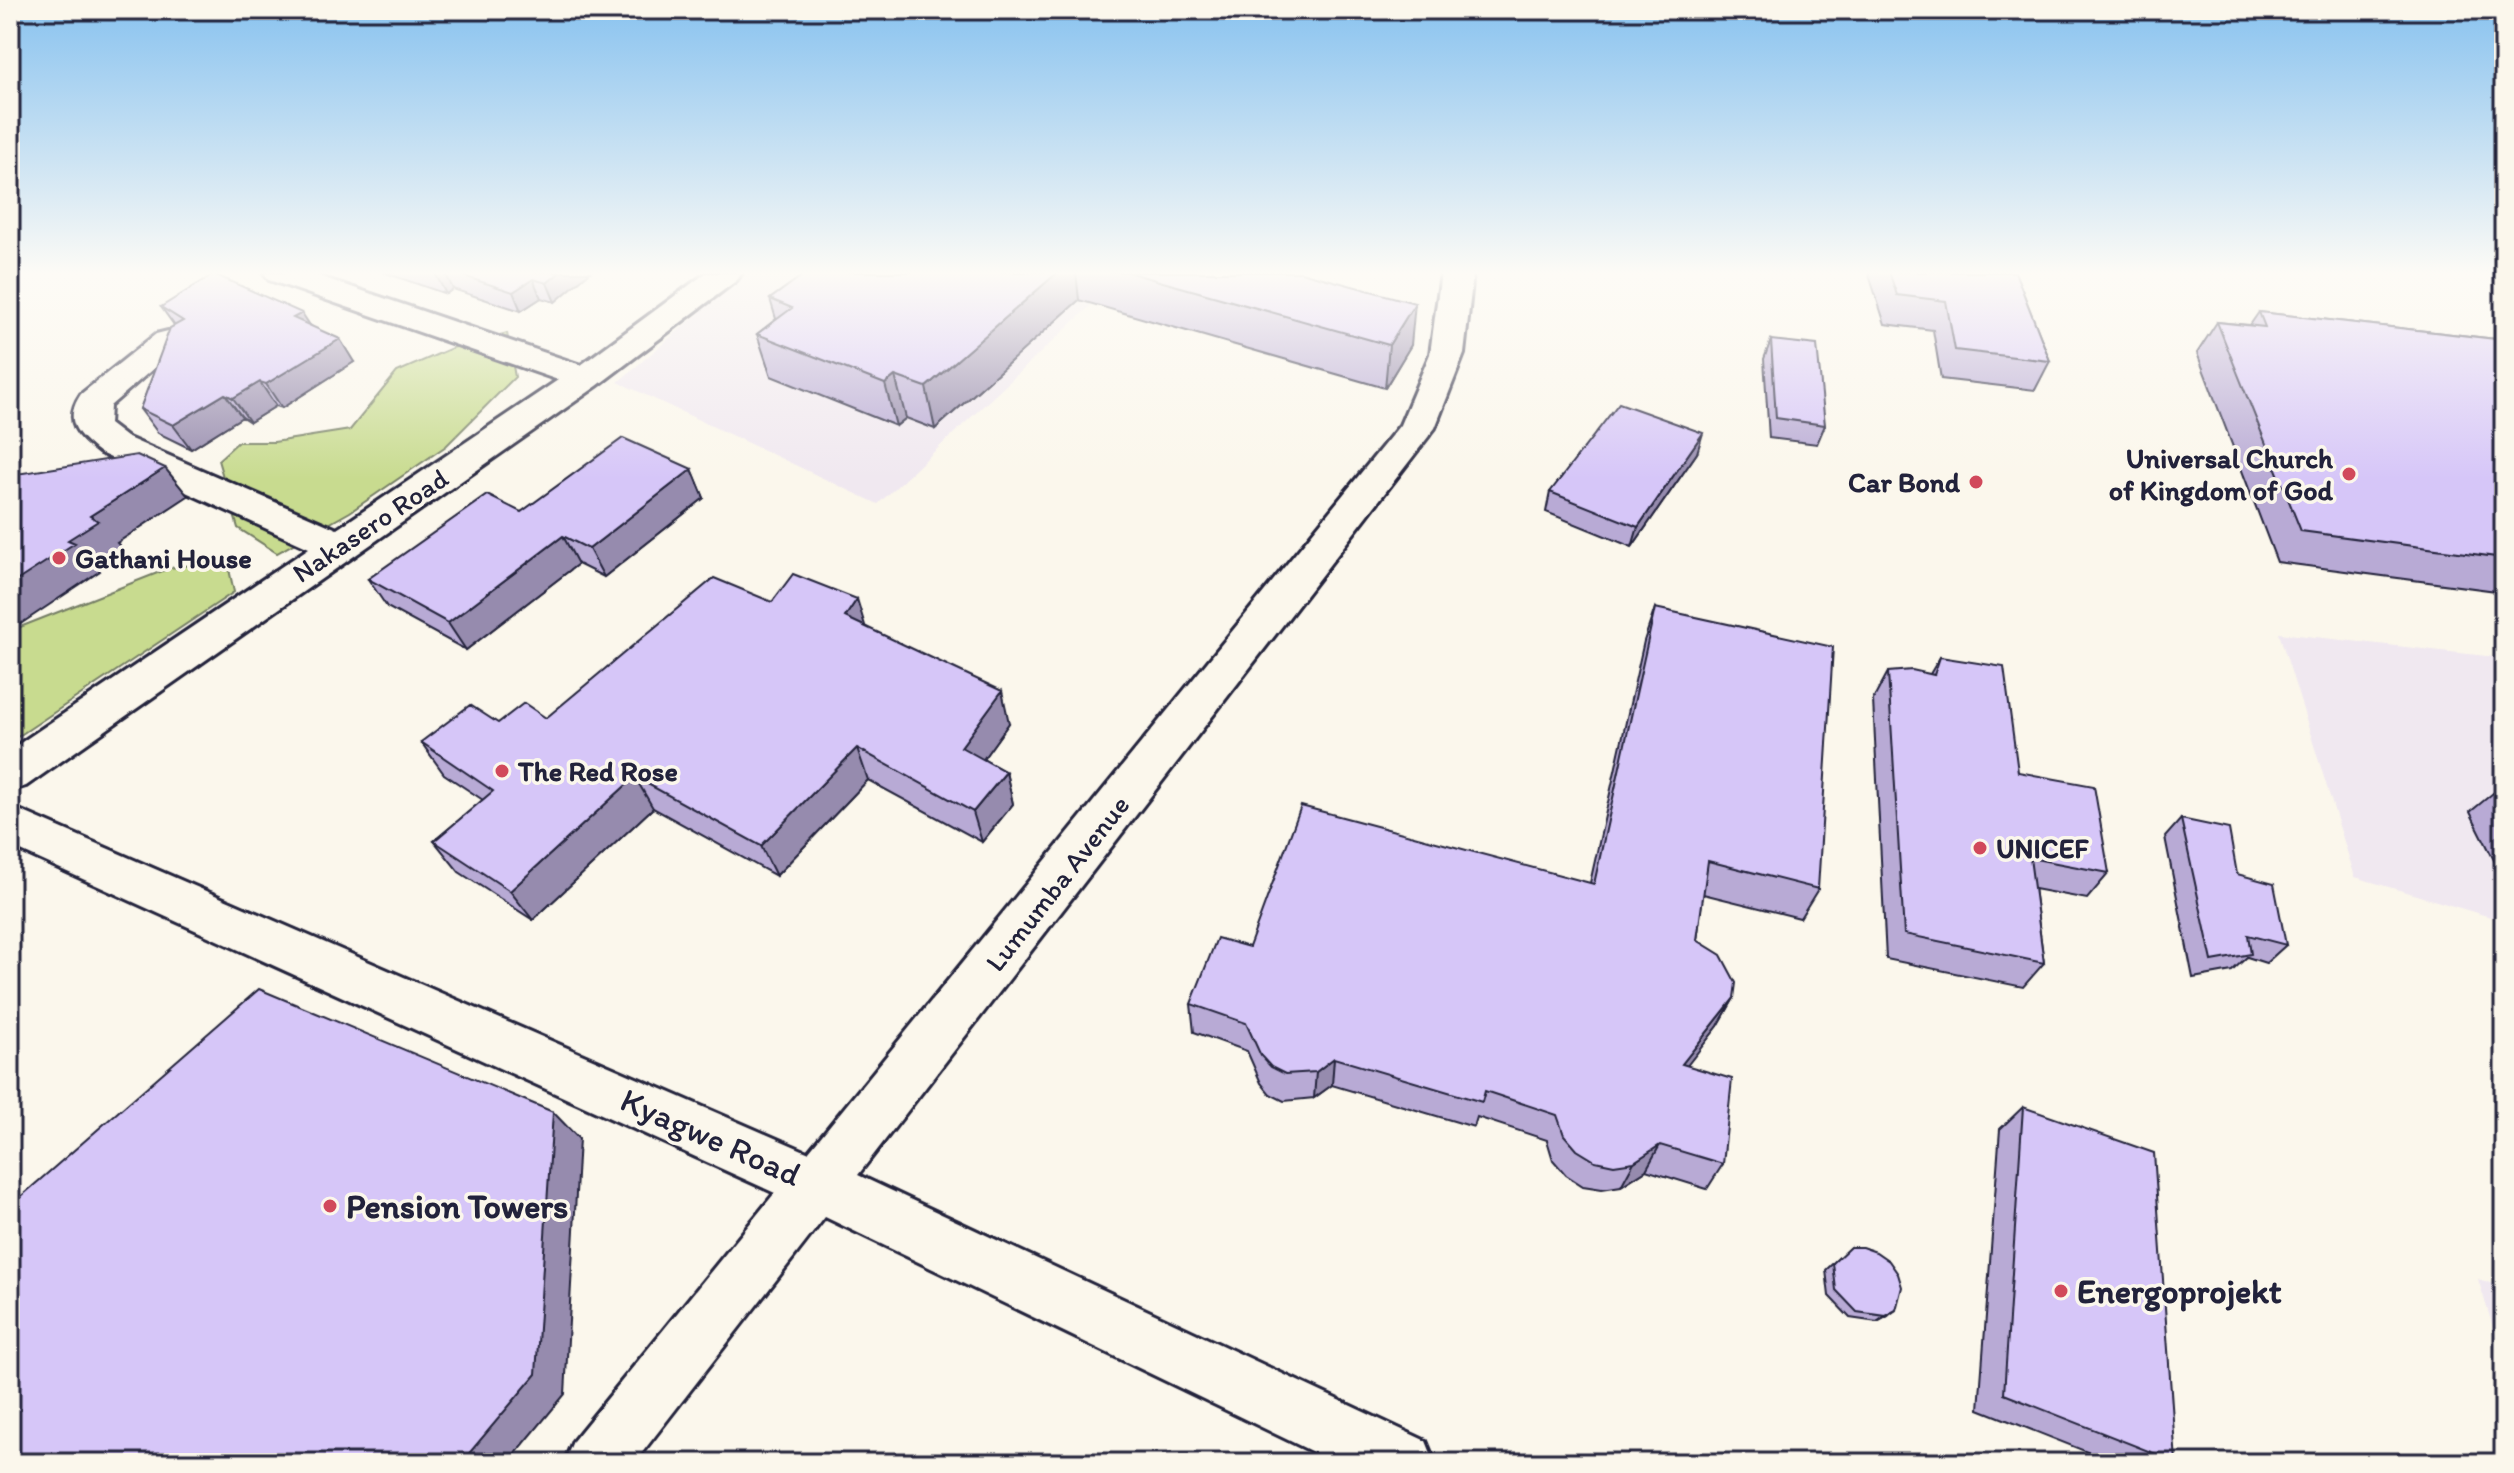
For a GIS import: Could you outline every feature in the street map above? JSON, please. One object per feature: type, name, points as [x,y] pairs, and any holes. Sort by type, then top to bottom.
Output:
[{"type":"street","points":[[167,342],[93,402],[91,428],[113,445],[340,546]]},
{"type":"street","points":[[480,342],[585,378]]},
{"type":"street","name":"Nakasero Road","points":[[10,773],[634,342]]},
{"type":"street","name":"Lumumba Avenue","points":[[595,1463],[1417,428],[1447,354],[1449,342]]},
{"type":"street","name":"Kyagwe Road","points":[[10,825],[817,1184],[1404,1463]]},
{"type":"shaded area","points":[[665,342],[1052,342],[878,504],[618,382]]},
{"type":"shaded area","points":[[2279,633],[2504,658],[2504,921],[2355,877]]},
{"type":"shaded area","points":[[2478,1279],[2504,1287],[2504,1362]]},
{"type":"green space","points":[[475,342],[509,342],[515,377],[446,446],[350,512],[277,553],[238,528],[218,460],[238,442],[274,442],[350,430],[397,372],[452,348]]},
{"type":"green space","points":[[227,560],[234,592],[10,742],[10,631],[170,568]]},
{"type":"building","points":[[165,342],[335,342],[266,384],[260,382],[233,398],[225,394],[173,425],[140,409]]},
{"type":"building","points":[[777,342],[978,342],[926,387],[895,376],[885,384]]},
{"type":"building","points":[[1771,342],[1817,345],[1825,425],[1776,418]]},
{"type":"building","points":[[1953,342],[2042,342],[2050,361],[1955,350]]},
{"type":"building","name":"Universal Church of Kingdom of God","points":[[2225,342],[2504,342],[2504,558],[2301,531]]},
{"type":"building","points":[[1619,403],[1703,433],[1638,527],[1550,492]]},
{"type":"building","points":[[623,438],[692,469],[589,549],[563,536],[448,623],[368,579],[487,495],[521,512]]},
{"type":"building","points":[[137,455],[165,468],[90,516],[98,521],[68,540],[75,543],[10,585],[10,475]]},
{"type":"building","points":[[793,574],[857,599],[845,617],[1002,691],[961,747],[1006,772],[973,812],[857,748],[761,846],[635,777],[510,891],[434,841],[493,791],[421,742],[470,705],[498,723],[524,703],[546,718],[714,578],[772,602]]},
{"type":"building","points":[[1655,608],[1833,647],[1818,889],[1708,861],[1697,940],[1721,955],[1736,983],[1734,998],[1682,1064],[1732,1079],[1723,1164],[1660,1145],[1634,1162],[1614,1165],[1595,1161],[1577,1150],[1564,1135],[1557,1115],[1485,1091],[1482,1102],[1334,1058],[1316,1072],[1285,1074],[1271,1067],[1261,1056],[1246,1023],[1191,1004],[1217,938],[1249,947],[1301,806],[1594,884]]},
{"type":"building","name":"UNICEF","points":[[1940,657],[2004,667],[2018,772],[2094,786],[2109,873],[2030,858],[2044,963],[1904,934],[1888,672],[1912,670],[1934,675]]},
{"type":"building","points":[[2181,819],[2229,829],[2237,874],[2274,884],[2286,945],[2248,935],[2251,954],[2212,961]]},
{"type":"building","name":"Pension Towers","points":[[259,989],[553,1112],[536,1374],[461,1463],[10,1463],[10,1206]]},
{"type":"building","name":"Energoprojekt","points":[[2023,1107],[2154,1153],[2176,1462],[2004,1394]]},
{"type":"building","points":[[1850,1247],[1876,1252],[1889,1261],[1902,1287],[1896,1310],[1885,1316],[1857,1312],[1836,1290],[1833,1263]]},
{"type":"place","name":"Universal Church of Kingdom of God","points":[[2349,474]]},
{"type":"place","name":"Car Bond","points":[[1976,482]]},
{"type":"place","name":"Gathani House","points":[[59,558]]},
{"type":"place","name":"The Red Rose","points":[[502,771]]},
{"type":"place","name":"UNICEF","points":[[1980,848]]},
{"type":"place","name":"Pension Towers","points":[[330,1206]]},
{"type":"place","name":"Energoprojekt","points":[[2061,1291]]}]
